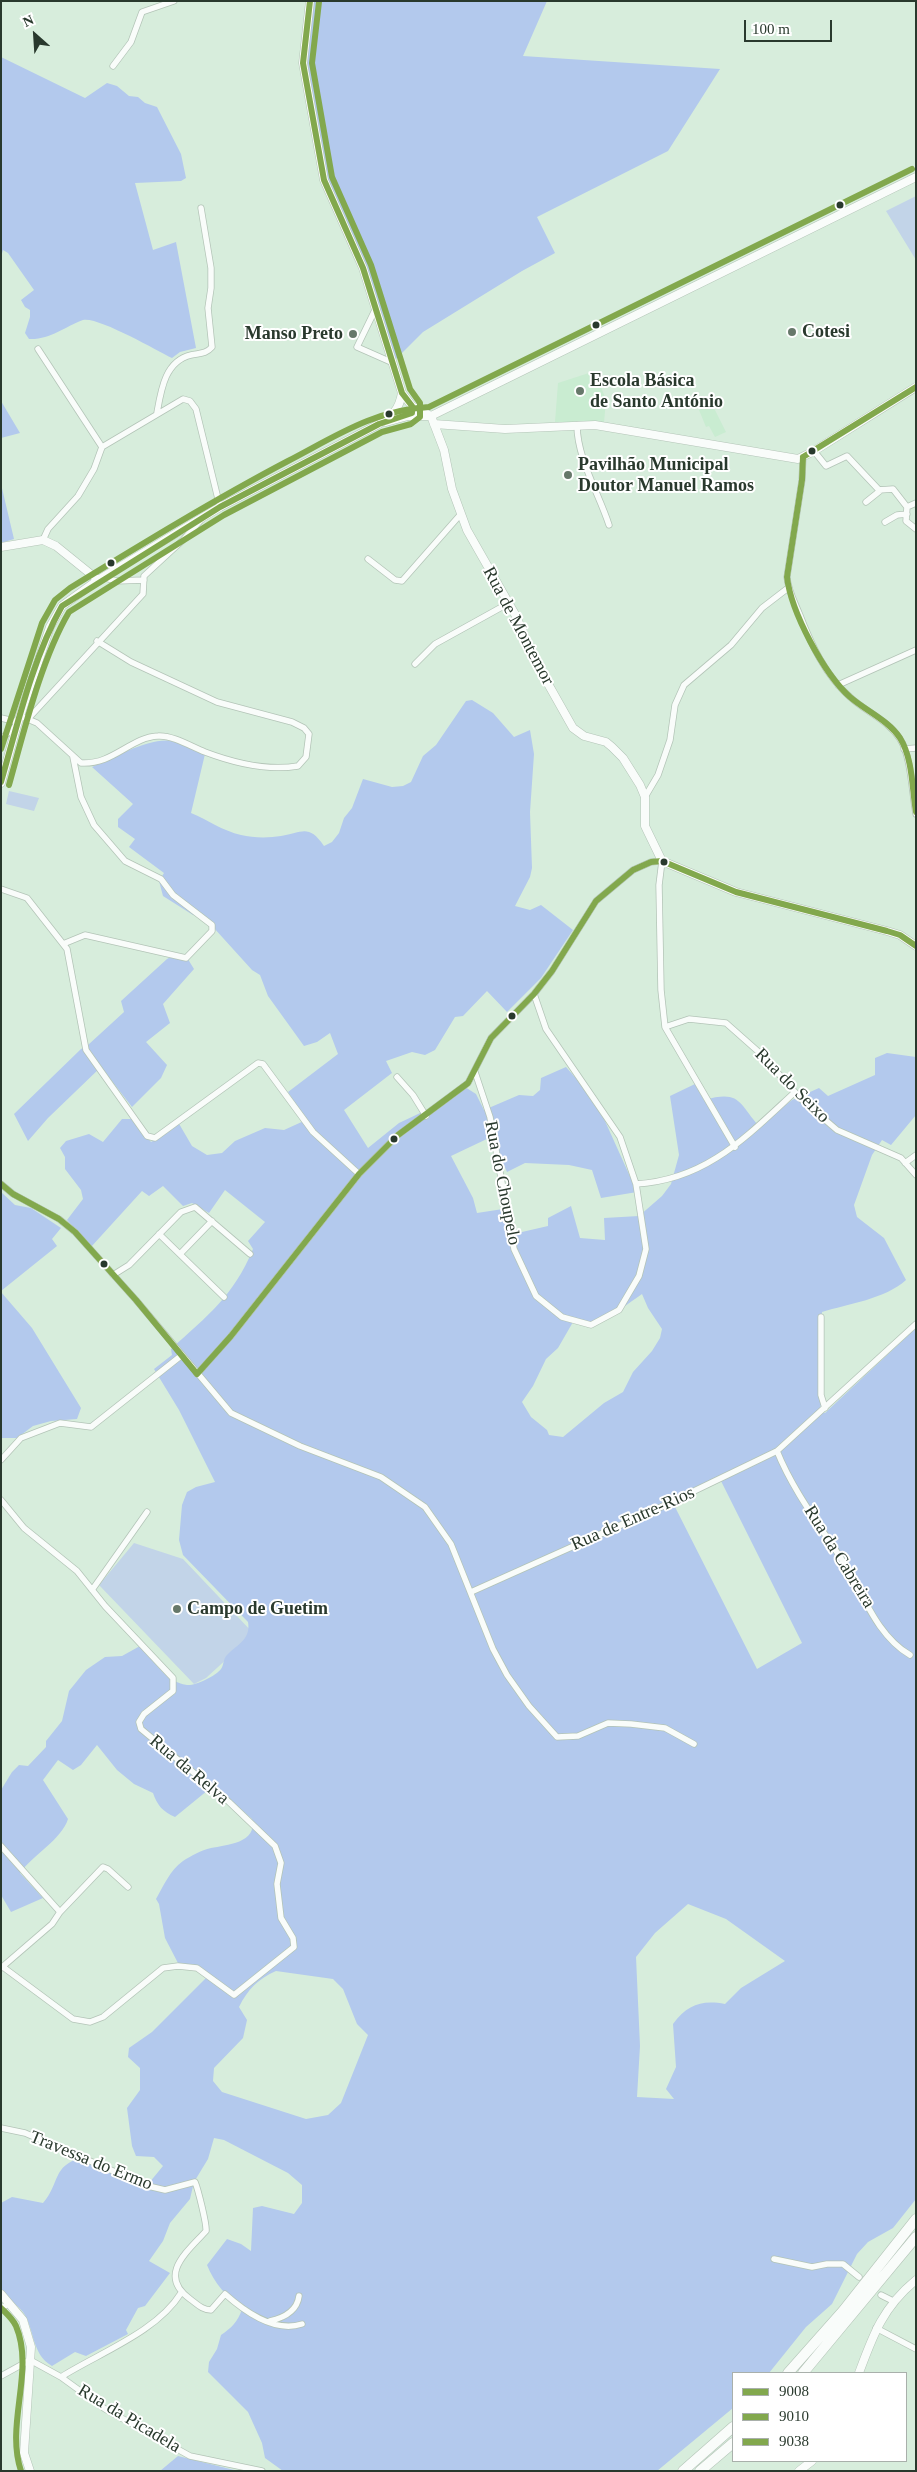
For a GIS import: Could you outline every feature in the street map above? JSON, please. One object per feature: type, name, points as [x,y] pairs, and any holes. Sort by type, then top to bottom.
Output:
[{"type":"highway","points":[[789,2372],[843,2310],[916,2219]]},
{"type":"highway","points":[[804,2372],[916,2237]]},
{"type":"highway","points":[[683,2471],[732,2429]]},
{"type":"highway","points":[[700,2471],[732,2444]]},
{"type":"main road","points":[[310,1],[303,62],[324,180],[363,268],[391,362],[402,393],[411,404],[412,413],[407,416]]},
{"type":"main road","points":[[379,424],[407,416],[430,416],[916,178]]},
{"type":"main road","points":[[434,424],[505,429],[577,425],[614,428],[792,459],[803,457],[814,451],[916,387]]},
{"type":"main road","points":[[402,393],[399,407],[400,413],[407,416]]},
{"type":"main road","points":[[1,781],[55,616],[70,599],[220,507],[379,424],[394,414],[403,402],[411,404],[430,416]]},
{"type":"main road","name":"Rua de Montemor","points":[[430,416],[444,450],[460,515],[509,603],[534,659],[573,728],[579,734],[606,742],[616,750],[640,785],[645,797]]},
{"type":"main road","points":[[1,547],[43,540],[56,546],[100,579]]},
{"type":"main road","points":[[645,797],[645,826],[662,861],[736,892],[887,931],[900,935],[916,946]]},
{"type":"main road","points":[[859,2372],[876,2328],[893,2301],[916,2280]]},
{"type":"main road","points":[[1,2294],[23,2320],[30,2342],[24,2452],[30,2471]]},
{"type":"main road","points":[[799,2471],[811,2462]]},
{"type":"street","points":[[113,66],[131,42],[142,12],[174,1]]},
{"type":"street","points":[[157,412],[162,388],[171,367],[181,358],[207,352],[212,347],[208,308],[211,268],[201,208]]},
{"type":"street","points":[[375,310],[357,347],[391,362]]},
{"type":"street","points":[[38,349],[102,447]]},
{"type":"street","points":[[43,540],[48,530],[78,496],[94,469],[102,447],[140,426],[157,412],[183,399],[190,401],[196,409],[220,507]]},
{"type":"street","points":[[577,425],[580,445],[609,525]]},
{"type":"street","points":[[814,451],[826,466],[847,456],[881,490]]},
{"type":"street","points":[[803,457],[802,480],[787,577],[788,588],[810,642],[838,685],[851,699],[882,720],[901,739],[916,814]]},
{"type":"street","points":[[866,502],[881,490],[893,489],[907,511],[906,521],[916,529]]},
{"type":"street","points":[[885,522],[907,511],[916,503]]},
{"type":"street","points":[[368,559],[394,580],[402,581],[460,515]]},
{"type":"street","points":[[1,739],[143,594],[144,576],[183,540],[201,518]]},
{"type":"street","points":[[100,579],[116,581],[144,580]]},
{"type":"street","points":[[645,797],[658,775],[667,749],[675,705],[684,685],[730,645],[762,608],[788,588]]},
{"type":"street","points":[[414,664],[434,644],[509,603]]},
{"type":"street","points":[[1,718],[37,723],[80,763],[92,764],[116,755],[141,740],[159,736],[216,756],[282,769],[298,766],[306,757],[309,734],[304,728],[292,722],[217,702],[131,662],[97,641]]},
{"type":"street","points":[[838,685],[916,650]]},
{"type":"street","points":[[904,749],[916,748]]},
{"type":"street","points":[[63,944],[85,935],[186,958],[212,931],[212,925],[173,895],[161,879],[125,861],[94,825],[81,797],[73,756]]},
{"type":"street","points":[[197,1374],[232,1336],[359,1174],[377,1154],[468,1083],[491,1038],[534,994],[552,970],[596,901],[633,870],[651,862],[662,861],[659,885],[660,990],[665,1027],[735,1147]]},
{"type":"street","points":[[1,889],[27,898],[67,949],[86,1050],[147,1136],[155,1138],[258,1063],[263,1064],[313,1132],[359,1174]]},
{"type":"street","name":"Rua do Choupelo","points":[[475,1072],[490,1117],[514,1249],[536,1296],[562,1317],[591,1325],[619,1310],[639,1276],[646,1249],[636,1184],[620,1137],[546,1030],[534,994]]},
{"type":"street","name":"Rua do Seixo","points":[[665,1027],[689,1019],[726,1023],[761,1054],[795,1092],[837,1130],[866,1141],[901,1158],[916,1175]]},
{"type":"street","points":[[397,1077],[413,1095],[426,1116]]},
{"type":"street","points":[[636,1184],[659,1183],[699,1170],[735,1147],[795,1092]]},
{"type":"street","points":[[905,1163],[916,1155]]},
{"type":"street","points":[[1,1184],[13,1194],[59,1219],[75,1232],[232,1413],[300,1446],[380,1478],[425,1507],[451,1544],[492,1649],[507,1675],[529,1706],[557,1737],[578,1736],[608,1723],[631,1724],[666,1728],[694,1744]]},
{"type":"street","points":[[113,1275],[129,1265],[181,1212],[195,1207],[250,1254]]},
{"type":"street","points":[[180,1254],[212,1222]]},
{"type":"street","points":[[159,1234],[224,1297]]},
{"type":"street","points":[[820,1317],[821,1395],[825,1408]]},
{"type":"street","name":"Rua de Entre-Rios","points":[[471,1592],[660,1508],[777,1451],[916,1324]]},
{"type":"street","points":[[1,1460],[21,1438],[60,1423],[91,1427],[182,1354]]},
{"type":"street","name":"Rua da Cabreira","points":[[777,1451],[823,1534],[843,1562],[886,1635],[896,1647],[910,1656]]},
{"type":"street","points":[[1,1500],[24,1528],[77,1571],[92,1590],[147,1512]]},
{"type":"street","name":"Rua da Relva","points":[[2,1967],[73,2019],[90,2022],[103,2017],[163,1968],[178,1966],[197,1968],[234,1996],[294,1947],[293,1938],[281,1918],[277,1884],[281,1863],[275,1846],[228,1802],[142,1729],[139,1722],[144,1714],[173,1691],[173,1678],[92,1590]]},
{"type":"street","points":[[1,1846],[60,1912]]},
{"type":"street","points":[[2,1967],[52,1924],[60,1912],[103,1867],[108,1869],[128,1888]]},
{"type":"street","name":"Travessa do Ermo","points":[[1,2128],[25,2133],[148,2186],[165,2190],[195,2182],[199,2190],[201,2209],[207,2226],[206,2231],[177,2263],[175,2270],[181,2293]]},
{"type":"street","points":[[774,2259],[812,2267],[843,2264],[859,2277]]},
{"type":"street","points":[[61,2377],[160,2317],[175,2303],[181,2293],[204,2310],[210,2310],[225,2294],[243,2310],[270,2322],[291,2328],[302,2324]]},
{"type":"street","points":[[881,2295],[893,2301]]},
{"type":"street","points":[[270,2322],[282,2318],[291,2312],[299,2296]]},
{"type":"street","points":[[1,2309],[9,2303]]},
{"type":"street","points":[[876,2328],[916,2349]]},
{"type":"street","points":[[1,2376],[30,2360]]},
{"type":"street","name":"Rua da Picadela","points":[[30,2360],[61,2377],[105,2409],[190,2456],[262,2471]]},
{"type":"shaded area","points":[[310,1],[547,1],[523,56],[720,69],[668,151],[537,217],[555,253],[522,271],[423,332],[395,360],[369,285],[329,194],[306,86],[307,20]]},
{"type":"shaded area","points":[[1,57],[85,98],[107,83],[117,86],[129,96],[138,97],[145,103],[157,107],[181,154],[186,178],[181,181],[135,183],[153,250],[176,242],[196,348],[180,352],[172,358],[113,328],[90,320],[83,320],[44,337],[29,339],[25,333],[30,310],[25,307],[21,300],[34,290],[8,253],[3,250],[1,257]]},
{"type":"shaded area","points":[[916,196],[916,260],[886,211]]},
{"type":"shaded area","name":"Escola Básica de Santo António","points":[[595,371],[606,400],[604,423],[555,422],[558,383]]},
{"type":"shaded area","points":[[1,401],[20,433],[1,438]]},
{"type":"shaded area","points":[[712,404],[726,432],[715,437],[709,426],[706,427],[699,410]]},
{"type":"shaded area","points":[[1,484],[14,539],[1,543]]},
{"type":"shaded area","points":[[472,700],[493,713],[514,737],[530,730],[534,754],[530,812],[532,868],[530,877],[515,906],[530,910],[541,905],[573,930],[541,978],[507,1012],[487,991],[463,1016],[455,1017],[435,1050],[425,1055],[412,1052],[386,1061],[392,1073],[344,1110],[368,1148],[399,1123],[435,1106],[465,1087],[476,1094],[484,1110],[519,1095],[533,1096],[540,1090],[541,1078],[566,1067],[596,1101],[637,1192],[601,1198],[592,1170],[569,1165],[525,1163],[507,1172],[491,1137],[451,1156],[473,1198],[477,1213],[503,1209],[509,1235],[548,1226],[548,1218],[571,1206],[580,1238],[605,1240],[604,1218],[639,1216],[662,1196],[671,1184],[679,1155],[670,1096],[695,1084],[704,1100],[725,1097],[737,1101],[759,1126],[792,1100],[819,1088],[828,1096],[875,1075],[875,1058],[887,1053],[916,1057],[916,1115],[891,1145],[882,1140],[872,1155],[854,1205],[857,1217],[884,1238],[906,1280],[888,1292],[822,1312],[819,1351],[823,1384],[820,1412],[825,1413],[916,1328],[916,2199],[893,2228],[868,2242],[857,2254],[832,2304],[806,2327],[770,2372],[732,2372],[732,2409],[657,2471],[283,2471],[265,2458],[262,2443],[248,2412],[208,2372],[209,2362],[217,2349],[221,2335],[234,2324],[242,2309],[231,2300],[213,2278],[207,2265],[227,2239],[241,2244],[251,2251],[253,2208],[262,2206],[294,2214],[302,2203],[302,2185],[288,2173],[224,2140],[214,2138],[208,2159],[194,2182],[190,2199],[170,2223],[163,2241],[149,2261],[170,2273],[145,2306],[138,2308],[126,2330],[128,2334],[86,2356],[75,2352],[52,2366],[40,2355],[23,2312],[1,2289],[1,2203],[12,2197],[43,2203],[65,2165],[82,2157],[136,2181],[149,2183],[163,2166],[154,2157],[136,2156],[132,2146],[127,2108],[140,2090],[140,2068],[128,2057],[129,2048],[152,2032],[209,1975],[200,1967],[179,1965],[165,1938],[159,1904],[156,1899],[171,1874],[183,1861],[204,1850],[232,1844],[246,1838],[253,1827],[252,1819],[213,1786],[175,1817],[167,1813],[156,1801],[153,1793],[134,1784],[117,1770],[97,1745],[81,1765],[73,1770],[58,1760],[43,1780],[68,1819],[54,1840],[20,1873],[43,1898],[11,1912],[1,1895],[1,1790],[12,1772],[19,1765],[28,1766],[46,1747],[46,1741],[62,1721],[69,1691],[86,1670],[105,1657],[122,1656],[140,1646],[160,1670],[172,1680],[187,1685],[195,1684],[218,1672],[226,1657],[248,1633],[248,1622],[183,1555],[179,1540],[182,1505],[187,1492],[196,1487],[215,1482],[179,1410],[154,1369],[172,1355],[171,1349],[208,1315],[228,1293],[253,1249],[248,1241],[265,1222],[225,1190],[209,1213],[192,1203],[183,1206],[163,1186],[149,1196],[142,1191],[91,1247],[67,1220],[83,1199],[81,1190],[65,1169],[65,1157],[60,1148],[66,1141],[89,1134],[103,1142],[122,1119],[133,1119],[151,1142],[162,1136],[178,1122],[192,1146],[207,1155],[222,1153],[235,1141],[265,1128],[284,1130],[306,1120],[288,1092],[338,1054],[330,1033],[317,1042],[304,1046],[268,996],[260,975],[252,970],[204,917],[193,915],[163,896],[159,881],[164,873],[129,847],[135,839],[118,827],[118,819],[133,804],[92,767],[153,742],[176,742],[205,754],[191,813],[228,831],[246,836],[271,837],[305,831],[310,832],[324,846],[332,842],[339,833],[344,818],[352,808],[363,779],[392,787],[403,786],[411,782],[423,756],[436,745],[466,701]],"holes":[[[642,1294],[648,1308],[662,1329],[660,1338],[652,1351],[633,1372],[623,1392],[604,1403],[563,1437],[549,1435],[547,1430],[531,1417],[522,1402],[533,1386],[546,1359],[558,1348],[573,1322],[582,1324],[600,1321]],[[721,1481],[802,1643],[757,1669],[673,1503]],[[688,1904],[726,1919],[785,1961],[741,1988],[725,2004],[702,2003],[684,2012],[673,2024],[676,2067],[666,2089],[674,2099],[637,2097],[640,2046],[636,1957],[655,1933]],[[276,1971],[333,1979],[343,1989],[357,2024],[368,2035],[341,2103],[328,2115],[306,2119],[222,2092],[213,2081],[214,2068],[243,2038],[247,2020],[239,2007],[254,1985]]]},
{"type":"shaded area","points":[[9,791],[39,798],[34,811],[6,804]]},
{"type":"shaded area","points":[[176,954],[186,956],[194,969],[163,1004],[170,1023],[146,1042],[167,1065],[161,1078],[132,1107],[101,1067],[48,1118],[28,1141],[14,1114],[81,1049],[88,1045],[124,1012],[121,1001],[167,959]]},
{"type":"shaded area","points":[[1,1192],[15,1205],[31,1208],[61,1228],[52,1239],[57,1246],[1,1291]]},
{"type":"shaded area","points":[[1,1292],[32,1328],[81,1408],[77,1419],[51,1421],[33,1426],[17,1438],[1,1438]]},
{"type":"shaded area","name":"Campo de Guetim","points":[[134,1543],[183,1559],[254,1634],[206,1678],[194,1684],[99,1585]]},
{"type":"shaded area","points":[[178,2456],[238,2471],[160,2471]]},
{"type":"transit line","name":"9008","points":[[1,782],[34,669],[42,647],[62,606],[220,507],[379,424],[412,413],[412,406],[402,393],[363,268],[324,180],[303,63],[310,1]]},
{"type":"transit line","name":"9010","points":[[9,785],[27,719],[42,674],[59,631],[69,612],[224,515],[382,432],[411,424],[420,417],[420,403],[410,389],[371,265],[332,177],[312,63],[319,2]]},
{"type":"transit line","name":"9038","points":[[1,749],[42,623],[55,600],[70,588],[205,507],[339,434],[391,413],[429,407],[912,169]]},
{"type":"transit line","name":"9008","points":[[803,457],[916,387]]},
{"type":"transit line","name":"9008","points":[[803,457],[802,480],[787,577],[795,607],[810,642],[840,687],[856,702],[889,726],[900,738],[910,765],[916,812]]},
{"type":"transit line","name":"9008","points":[[197,1374],[231,1336],[359,1174],[398,1135],[468,1083],[491,1038],[534,994],[552,971],[596,901],[633,870],[651,862],[662,861],[736,892],[887,931],[900,935],[916,946]]},
{"type":"transit line","name":"9008","points":[[1,1184],[13,1194],[59,1219],[75,1232],[136,1300],[197,1374]]},
{"type":"transit line","name":"9010","points":[[1,2308],[15,2323],[21,2343],[23,2361],[16,2435],[21,2471]]},
{"type":"place","name":"Cotesi","points":[[792,332]]},
{"type":"place","name":"Manso Preto","points":[[353,334]]},
{"type":"place","name":"Escola Básica de Santo António","points":[[580,391]]},
{"type":"place","name":"Pavilhão Municipal Doutor Manuel Ramos","points":[[568,475]]},
{"type":"place","name":"Campo de Guetim","points":[[177,1609]]}]
